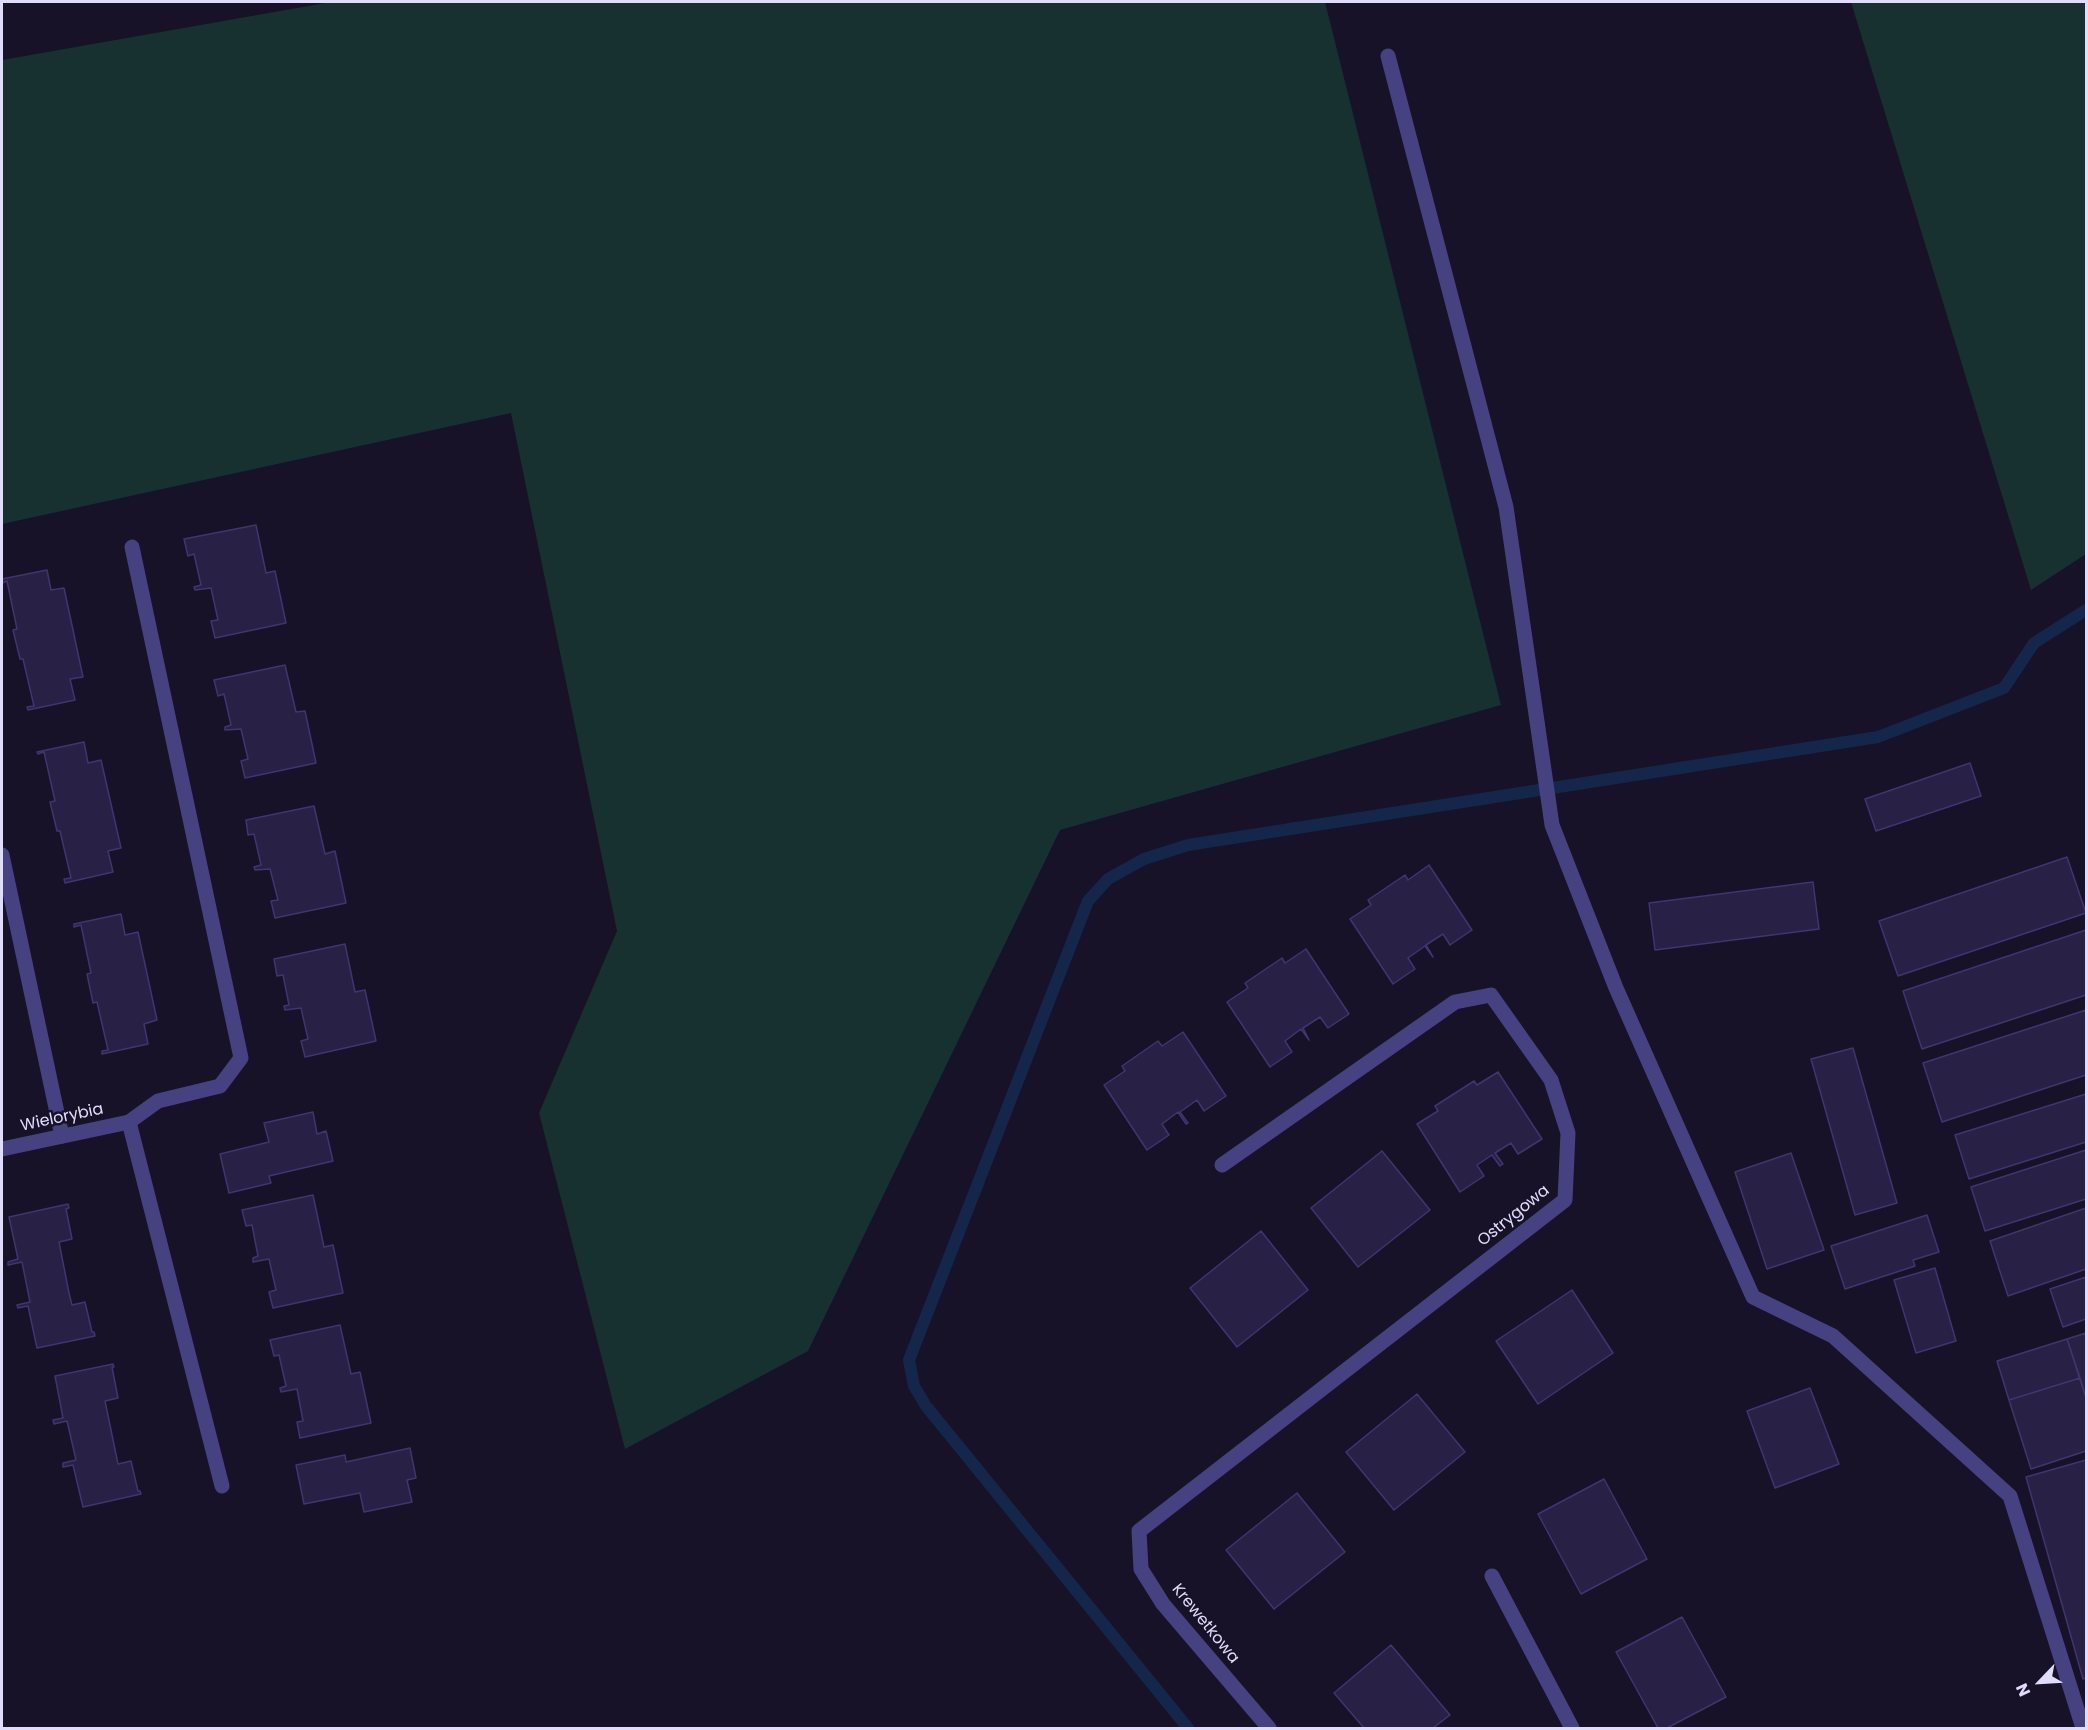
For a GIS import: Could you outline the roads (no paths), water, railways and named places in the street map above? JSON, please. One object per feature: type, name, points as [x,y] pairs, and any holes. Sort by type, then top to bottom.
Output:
[{"type":"street","points":[[1388,56],[1506,507],[1552,825],[1616,988],[1753,1297],[1833,1336],[2010,1496],[2083,1728]]},
{"type":"street","points":[[132,547],[241,1059],[220,1086],[158,1101],[129,1122],[222,1486]]},
{"type":"street","points":[[2,855],[62,1136]]},
{"type":"street","name":"Ostrygowa","points":[[1139,1531],[1565,1200],[1568,1133],[1551,1080],[1491,995],[1455,1002],[1222,1165]]},
{"type":"street","name":"Wielorybia","points":[[2,1149],[129,1122]]},
{"type":"street","name":"Krewetkowa","points":[[1139,1531],[1141,1569],[1163,1605],[1269,1728]]},
{"type":"street","points":[[1492,1576],[1572,1728]]},
{"type":"waterway","points":[[1188,1728],[926,1406],[914,1386],[909,1360],[1088,901],[1108,879],[1144,859],[1188,845],[1878,737],[2004,688],[2034,643],[2086,610]]}]
